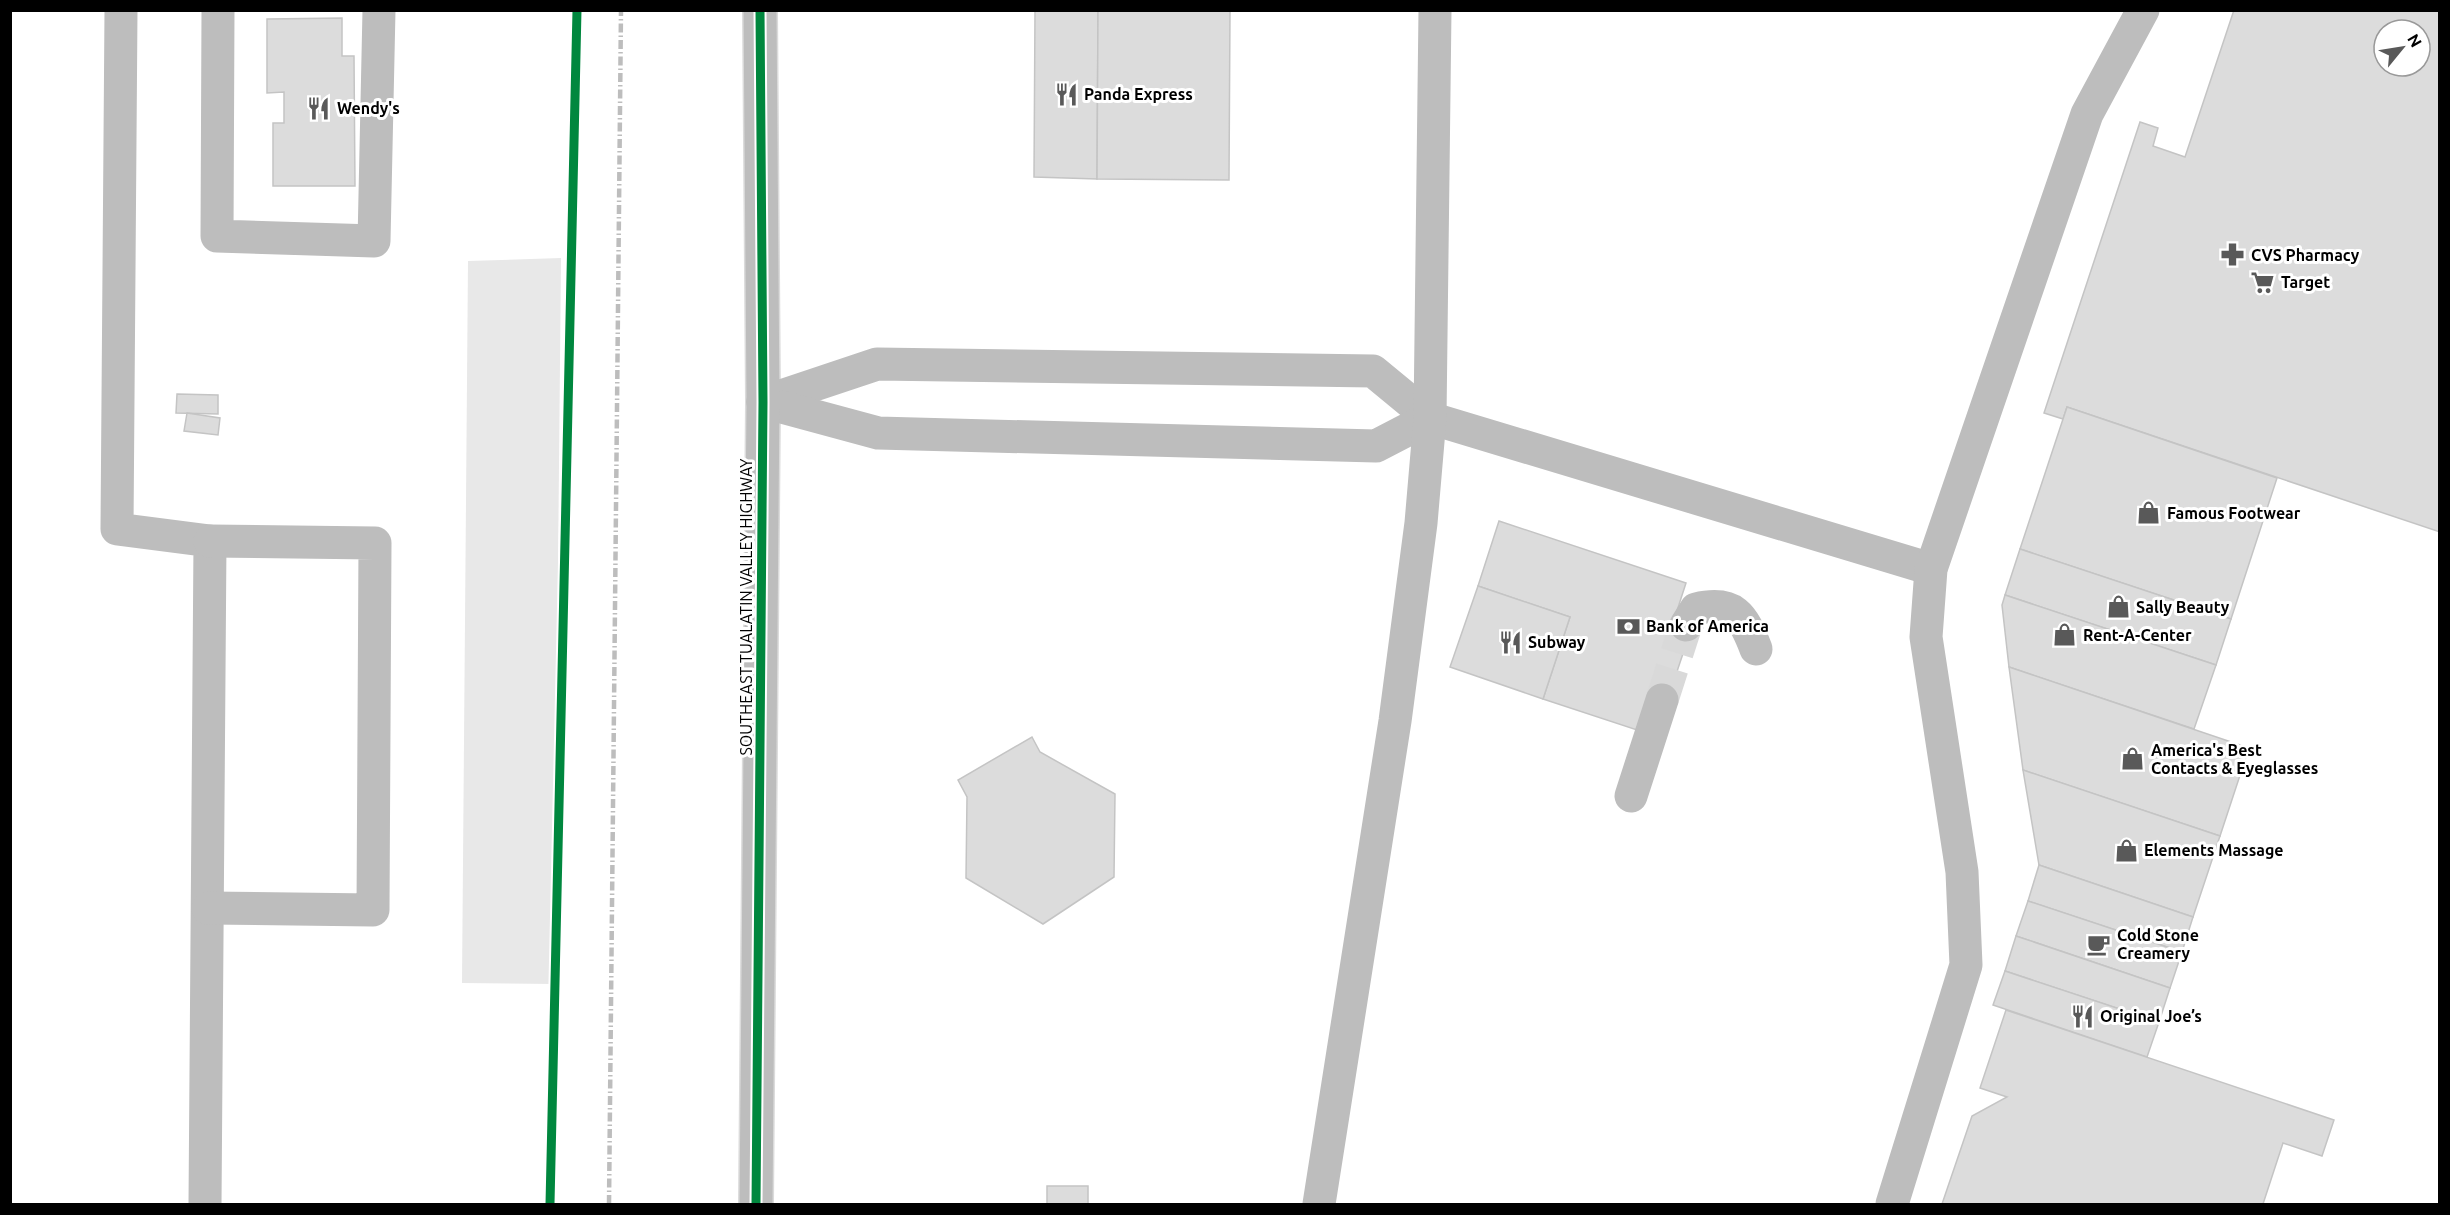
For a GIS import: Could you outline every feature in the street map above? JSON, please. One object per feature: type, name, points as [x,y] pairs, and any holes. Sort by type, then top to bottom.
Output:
[{"type":"main road","points":[[121,10],[117,529],[210,541],[375,543],[373,910],[208,908]]},
{"type":"main road","points":[[218,10],[217,236],[374,241],[379,10]]},
{"type":"main road","name":"SOUTHEAST TUALATIN VALLEY HIGHWAY","points":[[756,1204],[762,402],[760,10]]},
{"type":"main road","points":[[1319,1204],[1339,1092],[1421,523],[1430,418],[1435,10]]},
{"type":"main road","points":[[1892,1204],[1966,965],[1962,872],[1926,637],[1931,569],[2087,114],[2143,10]]},
{"type":"main road","points":[[762,402],[877,364],[1373,370],[1430,418],[1931,569]]},
{"type":"main road","points":[[762,402],[878,433],[1376,446],[1430,418]]},
{"type":"main road","points":[[206,1204],[210,541]]},
{"type":"main road","points":[[1686,625],[1696,609],[1716,604],[1734,611],[1748,629],[1756,649]]},
{"type":"main road","points":[[1631,796],[1662,700]]},
{"type":"shaded area","points":[[561,258],[554,984],[462,983],[468,261]]},
{"type":"building","name":"Panda Express","points":[[1035,10],[1098,10],[1097,179],[1034,177]]},
{"type":"building","points":[[1098,10],[1230,10],[1229,180],[1097,179]]},
{"type":"building","name":"Target","points":[[2234,10],[2440,10],[2440,532],[2067,407],[2063,419],[2044,413],[2140,122],[2158,128],[2153,146],[2185,157]]},
{"type":"building","name":"Wendy's","points":[[342,18],[342,56],[354,56],[355,186],[273,186],[273,123],[284,123],[284,92],[267,93],[267,19]]},
{"type":"building","points":[[177,394],[218,395],[218,414],[176,413]]},
{"type":"building","name":"Famous Footwear","points":[[2067,407],[2277,478],[2231,619],[2020,549]]},
{"type":"building","points":[[187,413],[220,418],[218,435],[184,431]]},
{"type":"building","name":"Bank of America","points":[[1499,521],[1686,583],[1674,620],[1692,627],[1667,701],[1637,730],[1543,699],[1570,617],[1478,586]]},
{"type":"building","name":"Sally Beauty","points":[[2020,549],[2231,619],[2216,665],[2005,595]]},
{"type":"building","name":"Subway","points":[[1478,586],[1570,617],[1543,699],[1450,667]]},
{"type":"building","name":"Rent-A-Center","points":[[2005,595],[2216,665],[2194,729],[2009,667],[2002,605]]},
{"type":"building","name":"America's Best Contacts & Eyeglasses","points":[[2009,667],[2249,748],[2220,836],[2023,770]]},
{"type":"building","points":[[1032,737],[1040,752],[1115,794],[1114,877],[1043,924],[966,878],[967,797],[958,780]]},
{"type":"building","name":"Elements Massage","points":[[2023,770],[2220,836],[2193,917],[2039,865]]},
{"type":"building","points":[[2039,865],[2193,917],[2182,952],[2028,901]]},
{"type":"building","name":"Cold Stone Creamery","points":[[2028,901],[2182,952],[2170,988],[2016,936]]},
{"type":"building","points":[[2016,936],[2170,988],[2159,1022],[2005,971]]},
{"type":"building","name":"Original Joe’s","points":[[2005,971],[2159,1022],[2147,1057],[1993,1005]]},
{"type":"building","points":[[2006,1010],[2334,1120],[2322,1156],[2283,1143],[2263,1204],[1942,1204],[1972,1116],[2007,1097],[1980,1088]]},
{"type":"building","points":[[1047,1186],[1088,1186],[1088,1204],[1047,1204]]},
{"type":"tunnel","points":[[1662,700],[1686,625]]},
{"type":"railway","points":[[609,1204],[621,10]]},
{"type":"cycle path","points":[[550,1204],[577,10]]},
{"type":"cycle path","points":[[756,1204],[763,402],[760,10]]},
{"type":"place","name":"Panda Express","points":[[1066,94]]},
{"type":"place","name":"Wendy's","points":[[319,108]]},
{"type":"place","name":"CVS Pharmacy","points":[[2233,255]]},
{"type":"place","name":"Target","points":[[2263,282]]},
{"type":"place","name":"Famous Footwear","points":[[2149,513]]},
{"type":"place","name":"Sally Beauty","points":[[2118,607]]},
{"type":"place","name":"Bank of America","points":[[1628,626]]},
{"type":"place","name":"Rent-A-Center","points":[[2065,635]]},
{"type":"place","name":"Subway","points":[[1510,642]]},
{"type":"place","name":"America's Best Contacts & Eyeglasses","points":[[2133,759]]},
{"type":"place","name":"Elements Massage","points":[[2126,850]]},
{"type":"place","name":"Cold Stone Creamery","points":[[2099,944]]},
{"type":"place","name":"Original Joe’s","points":[[2082,1016]]}]
